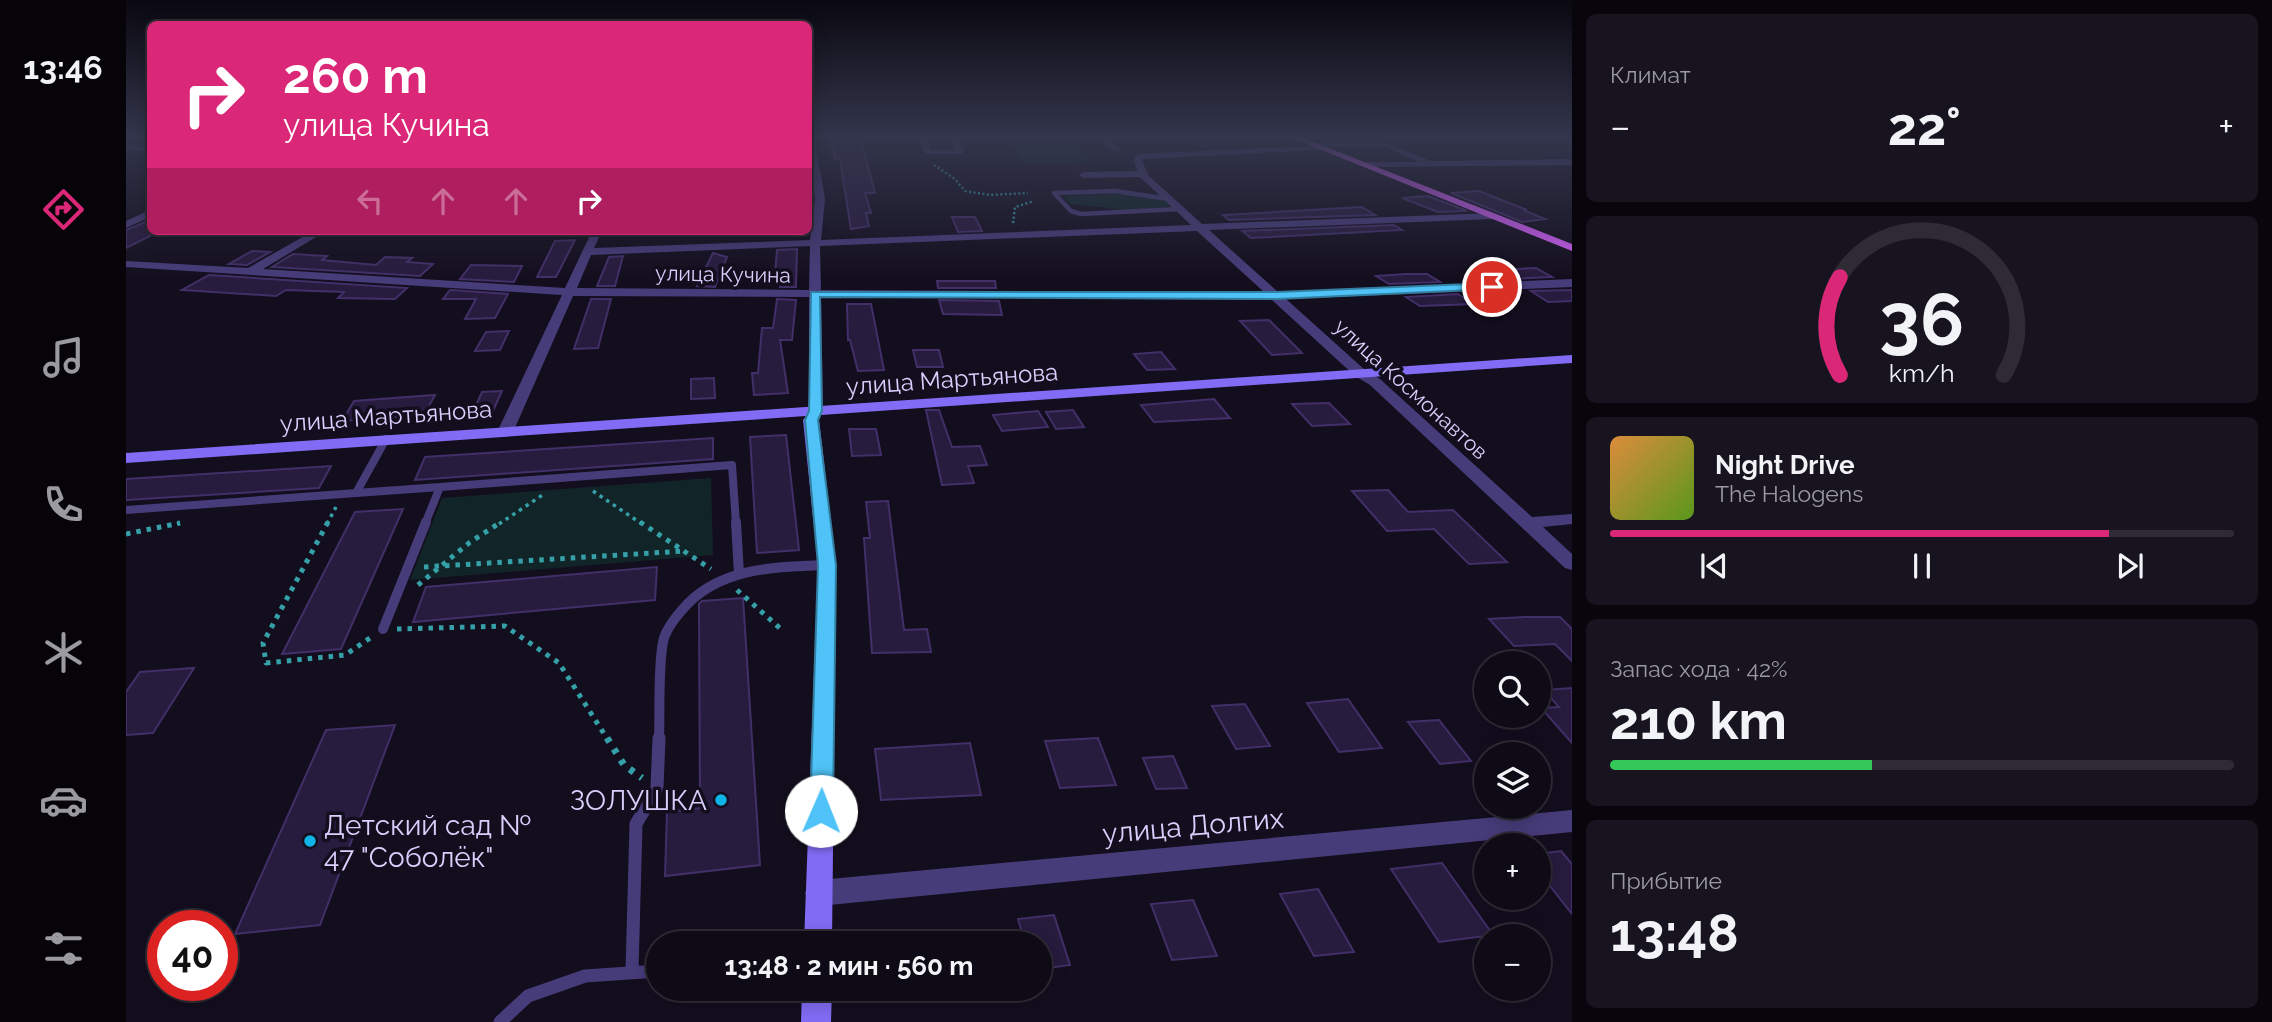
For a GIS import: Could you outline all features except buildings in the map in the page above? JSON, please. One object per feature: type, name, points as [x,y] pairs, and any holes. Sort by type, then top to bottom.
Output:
[{"type":"main road","points":[[1413,184],[1572,248]]},
{"type":"main road","name":"улица Мартьянова","points":[[126,458],[1572,359]]},
{"type":"main road","points":[[816,411],[811,420],[827,565],[818,931]]},
{"type":"main road","points":[[816,1022],[817,1001]]},
{"type":"street","points":[[816,411],[815,242],[820,199],[817,184]]},
{"type":"street","name":"улица Космонавтов","points":[[1154,184],[1360,373],[1375,382],[1572,564]]},
{"type":"street","points":[[126,225],[147,214]]},
{"type":"street","points":[[587,252],[1492,216]]},
{"type":"street","points":[[248,274],[314,235]]},
{"type":"street","points":[[506,430],[595,235]]},
{"type":"street","name":"улица Кучина","points":[[126,264],[248,274],[568,292],[1277,296],[1572,283]]},
{"type":"street","points":[[1528,523],[1572,519]]},
{"type":"street","name":"улица Долгих","points":[[819,893],[1572,821]]},
{"type":"lane","points":[[1115,191],[1174,204],[1081,214],[1071,211],[1054,193],[1115,191]]},
{"type":"lane","points":[[356,493],[386,439]]},
{"type":"lane","points":[[126,510],[732,465],[739,573]]},
{"type":"lane","points":[[383,629],[440,487]]},
{"type":"lane","points":[[632,971],[636,824],[657,788],[663,641],[672,618],[696,593],[723,577],[764,568],[827,565]]},
{"type":"lane","points":[[500,1022],[528,996],[584,976],[646,971]]},
{"type":"path","points":[[959,184],[965,191],[990,195],[1028,193]]},
{"type":"path","points":[[1004,234],[1003,230],[1015,221],[1015,207],[1034,201]]},
{"type":"path","points":[[412,593],[469,543],[571,477],[723,577],[783,631]]},
{"type":"path","points":[[343,494],[263,643],[265,663],[345,655],[383,629],[505,626],[559,663],[624,765],[657,788]]},
{"type":"path","points":[[408,568],[685,551]]},
{"type":"green space","points":[[1122,193],[1165,200],[1172,207],[1127,210],[1071,204],[1063,196]]},
{"type":"green space","points":[[711,478],[713,555],[410,580],[442,498]]},
{"type":"place","name":"ЗОЛУШКА","points":[[721,800]]},
{"type":"place","name":"Детский сад № 47 \"Соболёк\"","points":[[310,841]]},
{"type":"route","points":[[821,811],[827,565],[811,420],[816,411],[815,294],[1277,296],[1492,287]]}]
